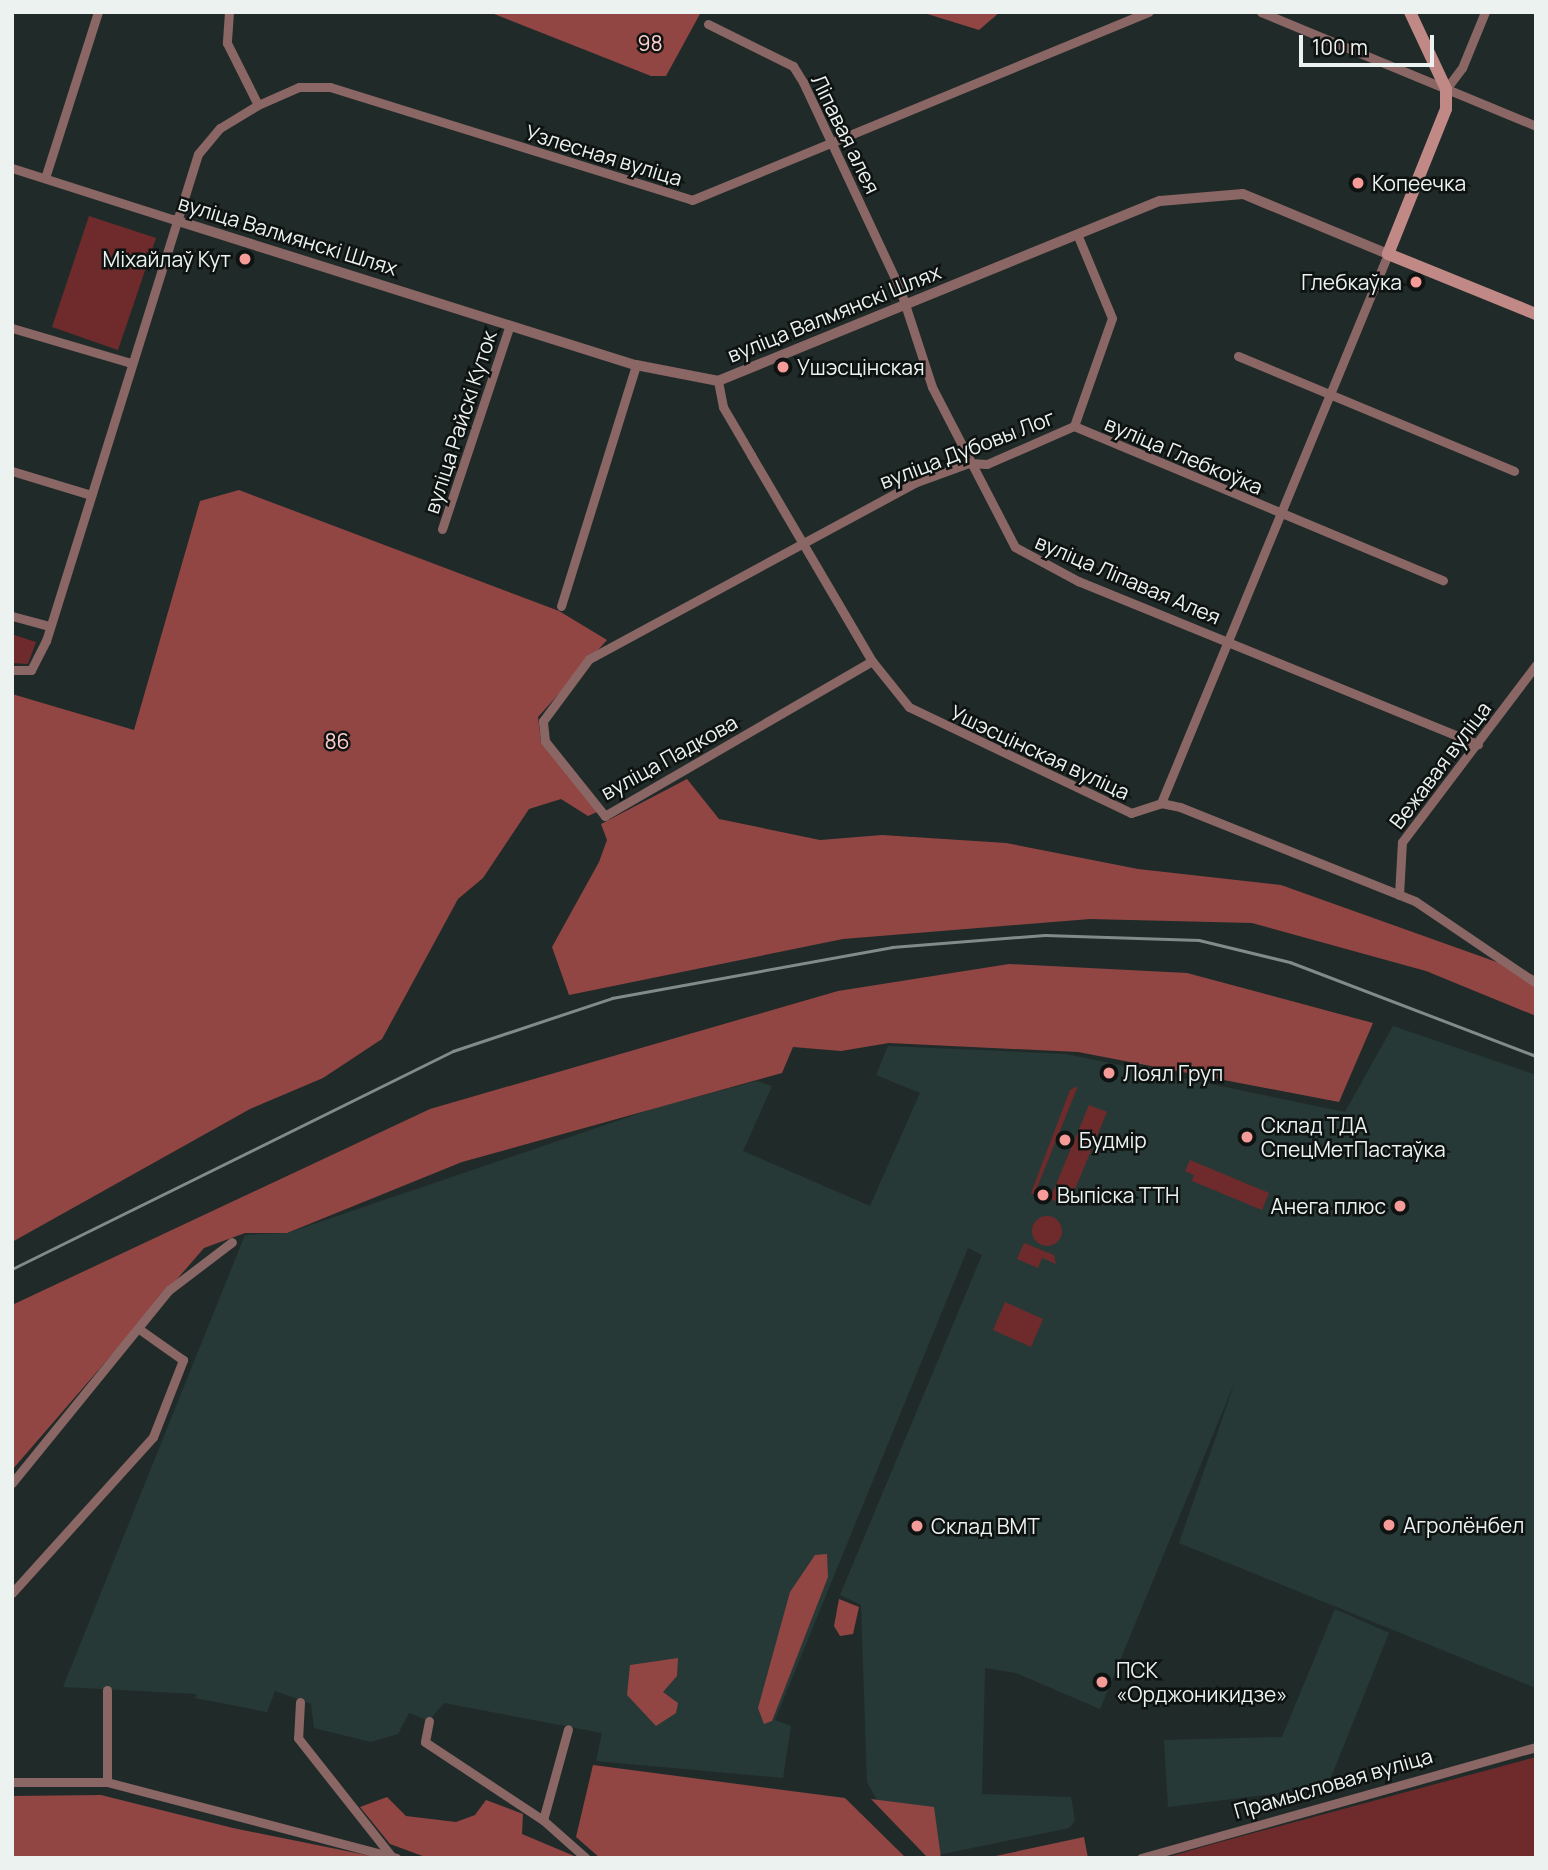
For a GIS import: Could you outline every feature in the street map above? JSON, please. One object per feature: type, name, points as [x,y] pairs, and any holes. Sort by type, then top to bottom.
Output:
[{"type":"main road","points":[[1388,254],[1444,118],[1446,89],[1410,12]]},
{"type":"main road","name":"вуліца Валмянскі Шлях","points":[[1388,254],[1536,314]]},
{"type":"street","points":[[46,178],[98,12]]},
{"type":"street","points":[[229,12],[227,43],[258,105]]},
{"type":"street","name":"Узлесная вуліца","points":[[14,672],[36,664],[50,626],[174,220],[208,139],[258,105],[299,87],[330,87],[692,200],[834,147],[1149,12]]},
{"type":"street","points":[[1261,12],[1536,126]]},
{"type":"street","points":[[1446,89],[1462,68],[1485,12]]},
{"type":"street","name":"Ліпавая алея","points":[[708,24],[793,66],[834,147],[904,305]]},
{"type":"street","name":"вуліца Валмянскі Шлях","points":[[12,168],[635,366],[718,381],[1160,201],[1243,194],[1388,254]]},
{"type":"street","name":"вуліца Дубовы Лог","points":[[802,541],[914,483],[969,463],[987,464],[1074,426],[1112,318],[1077,234]]},
{"type":"street","name":"вуліца Глебкоўка","points":[[1161,803],[1226,640],[1388,254]]},
{"type":"street","name":"вуліца Ліпавая Алея","points":[[904,305],[932,387],[969,463],[985,482],[1002,532],[1023,554],[1478,744]]},
{"type":"street","name":"вуліца Райскі Куток","points":[[442,529],[510,326]]},
{"type":"street","points":[[12,328],[131,362]]},
{"type":"street","points":[[1238,356],[1330,391],[1514,471]]},
{"type":"street","points":[[561,606],[635,366]]},
{"type":"street","name":"Ушэсцінская вуліца","points":[[718,381],[723,407],[872,661],[909,707],[1006,758],[1131,813],[1161,803]]},
{"type":"street","name":"вуліца Глебкоўка","points":[[1074,426],[1280,515],[1444,580]]},
{"type":"street","points":[[12,471],[91,495]]},
{"type":"street","name":"вуліца Падкова","points":[[802,541],[589,659],[543,721],[545,741],[605,816],[872,661]]},
{"type":"street","points":[[15,619],[50,626]]},
{"type":"street","name":"Вежавая вуліца","points":[[1399,895],[1402,842],[1536,665]]},
{"type":"street","points":[[1161,803],[1399,895],[1471,934],[1536,983]]},
{"type":"street","points":[[12,1483],[169,1290],[232,1242]]},
{"type":"street","points":[[12,1593],[153,1437],[183,1360],[139,1329]]},
{"type":"street","points":[[107,1690],[107,1782]]},
{"type":"street","points":[[300,1702],[299,1738],[394,1857]]},
{"type":"street","points":[[429,1721],[425,1742],[543,1820],[586,1858]]},
{"type":"street","points":[[543,1820],[568,1729]]},
{"type":"street","name":"Прамысловая вуліца","points":[[1141,1858],[1536,1747]]},
{"type":"street","points":[[12,1782],[107,1782],[394,1857]]},
{"type":"shaded area","points":[[89,216],[156,238],[118,350],[52,327]]},
{"type":"shaded area","points":[[14,635],[36,642],[28,664],[12,663]]},
{"type":"shaded area","points":[[1393,1026],[1536,1075],[1536,1688],[1179,1543],[1236,1379],[1100,1709],[1016,1673],[985,1668],[982,1794],[1071,1797],[1075,1821],[1069,1828],[933,1856],[880,1806],[867,1782],[861,1605],[840,1595],[982,1255],[968,1248],[775,1720],[791,1726],[783,1778],[596,1761],[602,1733],[444,1703],[429,1721],[409,1713],[398,1734],[371,1742],[314,1728],[311,1704],[275,1691],[267,1712],[195,1698],[197,1694],[63,1687],[245,1235],[287,1233],[655,1108],[757,1081],[772,1086],[743,1151],[870,1206],[920,1093],[876,1075],[888,1046],[1066,1054],[1345,1112]]},
{"type":"shaded area","points":[[1078,1086],[1034,1195],[1031,1193],[1070,1090]]},
{"type":"shaded area","points":[[1089,1105],[1107,1112],[1068,1206],[1050,1199]]},
{"type":"shaded area","points":[[1190,1160],[1269,1193],[1262,1210],[1192,1181],[1194,1175],[1185,1171]]},
{"type":"shaded area","points":[[1047,1216],[1058,1220],[1062,1231],[1058,1242],[1047,1246],[1036,1242],[1032,1231],[1036,1220]]},
{"type":"shaded area","points":[[1024,1243],[1054,1255],[1056,1264],[1042,1258],[1038,1268],[1017,1259]]},
{"type":"shaded area","points":[[1005,1302],[1043,1319],[1031,1347],[993,1330]]},
{"type":"shaded area","points":[[1335,1609],[1389,1633],[1327,1787],[1168,1807],[1164,1740],[1282,1737]]},
{"type":"shaded area","points":[[1536,1757],[1536,1858],[1165,1858],[1213,1844]]},
{"type":"green space","name":"98","points":[[489,12],[701,12],[666,76],[651,76]]},
{"type":"green space","points":[[921,12],[1000,12],[979,30]]},
{"type":"green space","name":"86","points":[[239,490],[559,611],[607,640],[538,717],[541,742],[597,812],[588,816],[561,799],[529,809],[483,878],[458,899],[382,1039],[323,1078],[250,1109],[12,1242],[12,694],[134,730],[200,501]]},
{"type":"green space","points":[[687,779],[719,819],[820,840],[882,835],[1006,843],[1138,869],[1281,885],[1536,976],[1536,1016],[1426,971],[1252,923],[1090,919],[843,939],[569,995],[552,947],[599,862],[607,840],[601,824]]},
{"type":"green space","points":[[1009,964],[1187,973],[1373,1023],[1339,1102],[1078,1052],[889,1043],[841,1051],[793,1047],[782,1073],[462,1162],[287,1233],[245,1233],[204,1248],[12,1470],[12,1305],[430,1109],[838,991]]},
{"type":"green space","points":[[827,1554],[828,1577],[772,1721],[764,1724],[758,1708],[790,1592],[815,1555]]},
{"type":"green space","points":[[839,1599],[859,1607],[853,1634],[840,1636],[834,1626]]},
{"type":"green space","points":[[678,1658],[677,1676],[663,1692],[678,1703],[676,1713],[656,1726],[627,1695],[630,1665]]},
{"type":"green space","points":[[593,1765],[845,1798],[906,1858],[600,1858],[576,1837]]},
{"type":"green space","points":[[101,1795],[233,1828],[381,1858],[12,1858],[12,1796]]},
{"type":"green space","points":[[387,1797],[406,1816],[456,1822],[475,1815],[486,1800],[523,1814],[522,1834],[579,1858],[428,1858],[390,1844],[360,1807]]},
{"type":"green space","points":[[871,1799],[934,1807],[941,1858],[928,1858]]},
{"type":"green space","points":[[1084,1837],[1088,1858],[991,1858],[991,1857]]},
{"type":"railway","points":[[12,1269],[453,1051],[612,998],[892,947],[1045,935],[1199,940],[1290,962],[1536,1056]]},
{"type":"place","name":"Копеечка","points":[[1358,183]]},
{"type":"place","name":"Міхайлаў Кут","points":[[245,259]]},
{"type":"place","name":"Глебкаўка","points":[[1416,282]]},
{"type":"place","name":"Ушэсцінская","points":[[783,367]]},
{"type":"place","name":"Лоял Груп","points":[[1109,1073]]},
{"type":"place","name":"Склад ТДА СпецМетПастаўка","points":[[1247,1137]]},
{"type":"place","name":"Будмір","points":[[1065,1140]]},
{"type":"place","name":"Выпіска ТТН","points":[[1043,1195]]},
{"type":"place","name":"Анега плюс","points":[[1400,1206]]},
{"type":"place","name":"Агролёнбел","points":[[1389,1525]]},
{"type":"place","name":"Склад BMT","points":[[917,1526]]},
{"type":"place","name":"ПСК «Орджоникидзе»","points":[[1102,1682]]}]
